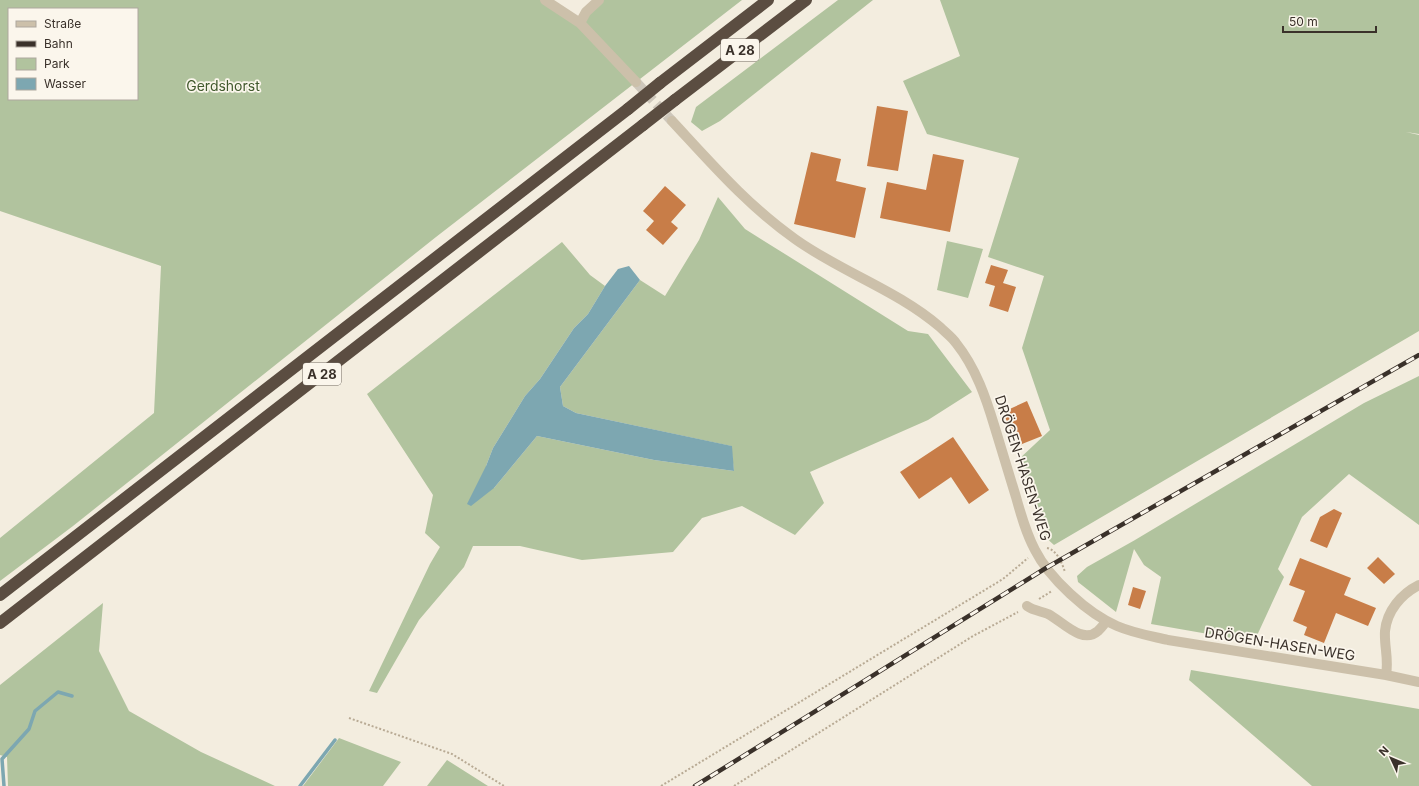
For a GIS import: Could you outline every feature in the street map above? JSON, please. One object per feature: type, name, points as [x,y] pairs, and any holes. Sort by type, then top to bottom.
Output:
[{"type":"highway","name":"A 28","points":[[0,595],[768,0]]},
{"type":"highway","name":"A 28","points":[[0,623],[806,0]]},
{"type":"street","points":[[545,0],[580,23],[636,82]]},
{"type":"street","points":[[580,23],[586,12],[599,0]]},
{"type":"street","name":"DRÖGEN-HASEN-WEG","points":[[672,121],[738,192],[795,239],[853,274],[908,304],[931,320],[955,341],[970,363],[986,400],[1026,530],[1035,552],[1060,584],[1086,607],[1106,621],[1120,624],[1142,634],[1209,647],[1386,675],[1419,682]]},
{"type":"street","points":[[1386,675],[1388,656],[1385,632],[1389,617],[1395,605],[1409,590],[1419,585]]},
{"type":"street","points":[[1028,606],[1034,610],[1048,614],[1082,635],[1088,636],[1097,632],[1106,621]]},
{"type":"path","points":[[661,786],[1003,579],[1035,552]]},
{"type":"path","points":[[734,786],[973,636],[1028,606],[1060,584]]},
{"type":"path","points":[[349,718],[452,754],[504,786]]},
{"type":"green space","name":"Gerdshorst","points":[[0,0],[545,0],[580,23],[599,0],[742,0],[436,237],[73,526],[0,581],[0,538],[154,413],[161,266],[0,211]]},
{"type":"green space","points":[[838,0],[873,0],[720,121],[702,131],[691,122],[696,107]]},
{"type":"green space","points":[[940,0],[1419,0],[1419,134],[1406,132],[1419,135],[1419,331],[1054,545],[1044,536],[1018,460],[1050,430],[1022,348],[1044,276],[988,257],[1019,158],[927,134],[903,81],[960,56]]},
{"type":"green space","points":[[718,197],[745,229],[908,331],[928,334],[972,392],[928,420],[810,472],[824,503],[795,535],[742,506],[702,518],[673,552],[582,560],[520,546],[473,546],[464,567],[419,620],[377,693],[369,691],[430,564],[440,547],[425,533],[433,495],[367,394],[562,242],[590,275],[605,286],[588,314],[574,328],[540,379],[525,396],[493,448],[486,466],[494,488],[537,436],[654,460],[734,471],[731,446],[576,413],[563,406],[560,387],[640,280],[665,296],[699,240]]},
{"type":"green space","points":[[947,241],[983,249],[968,298],[937,290]]},
{"type":"green space","points":[[1419,376],[1419,525],[1349,474],[1302,517],[1278,569],[1284,577],[1254,642],[1151,624],[1161,577],[1144,565],[1134,549],[1116,612],[1078,582],[1077,576],[1087,567],[1135,540],[1364,403]]},
{"type":"green space","points":[[103,603],[99,651],[129,711],[201,752],[275,786],[8,786],[7,757],[0,755],[0,685]]},
{"type":"green space","points":[[1191,670],[1419,709],[1419,786],[1312,786],[1189,680]]},
{"type":"green space","points":[[339,738],[401,762],[383,786],[303,786]]},
{"type":"green space","points":[[447,760],[488,786],[427,786]]},
{"type":"water","points":[[629,266],[640,280],[560,387],[563,406],[576,413],[732,446],[734,471],[654,460],[537,436],[494,488],[471,506],[467,504],[486,466],[493,448],[525,396],[540,379],[574,328],[588,314],[605,286],[618,269]]},
{"type":"building","points":[[877,106],[908,111],[898,171],[867,166]]},
{"type":"building","points":[[811,152],[841,159],[836,181],[866,188],[855,238],[794,224]]},
{"type":"building","points":[[933,154],[964,160],[950,232],[880,218],[887,182],[926,190]]},
{"type":"building","points":[[665,186],[686,205],[671,222],[678,228],[663,245],[646,230],[654,221],[643,211]]},
{"type":"building","points":[[991,265],[1008,270],[1003,283],[1016,287],[1008,312],[989,306],[995,286],[985,283]]},
{"type":"building","points":[[1027,401],[1042,436],[1017,446],[1003,412]]},
{"type":"building","points":[[953,437],[989,490],[969,504],[951,477],[919,499],[900,472]]},
{"type":"building","points":[[1334,509],[1342,513],[1327,548],[1310,541],[1320,517]]},
{"type":"building","points":[[1378,557],[1395,574],[1384,584],[1367,568]]},
{"type":"building","points":[[1300,558],[1351,578],[1344,595],[1376,608],[1368,626],[1336,613],[1324,643],[1304,635],[1307,627],[1293,621],[1305,591],[1289,585]]},
{"type":"building","points":[[1133,587],[1146,591],[1140,609],[1128,605]]},
{"type":"waterway","points":[[4,786],[2,759],[29,729],[35,711],[58,692],[72,696]]},
{"type":"waterway","points":[[300,786],[335,740]]},
{"type":"tunnel","points":[[636,82],[672,121]]},
{"type":"railway","points":[[695,786],[1046,568],[1419,355]]}]
